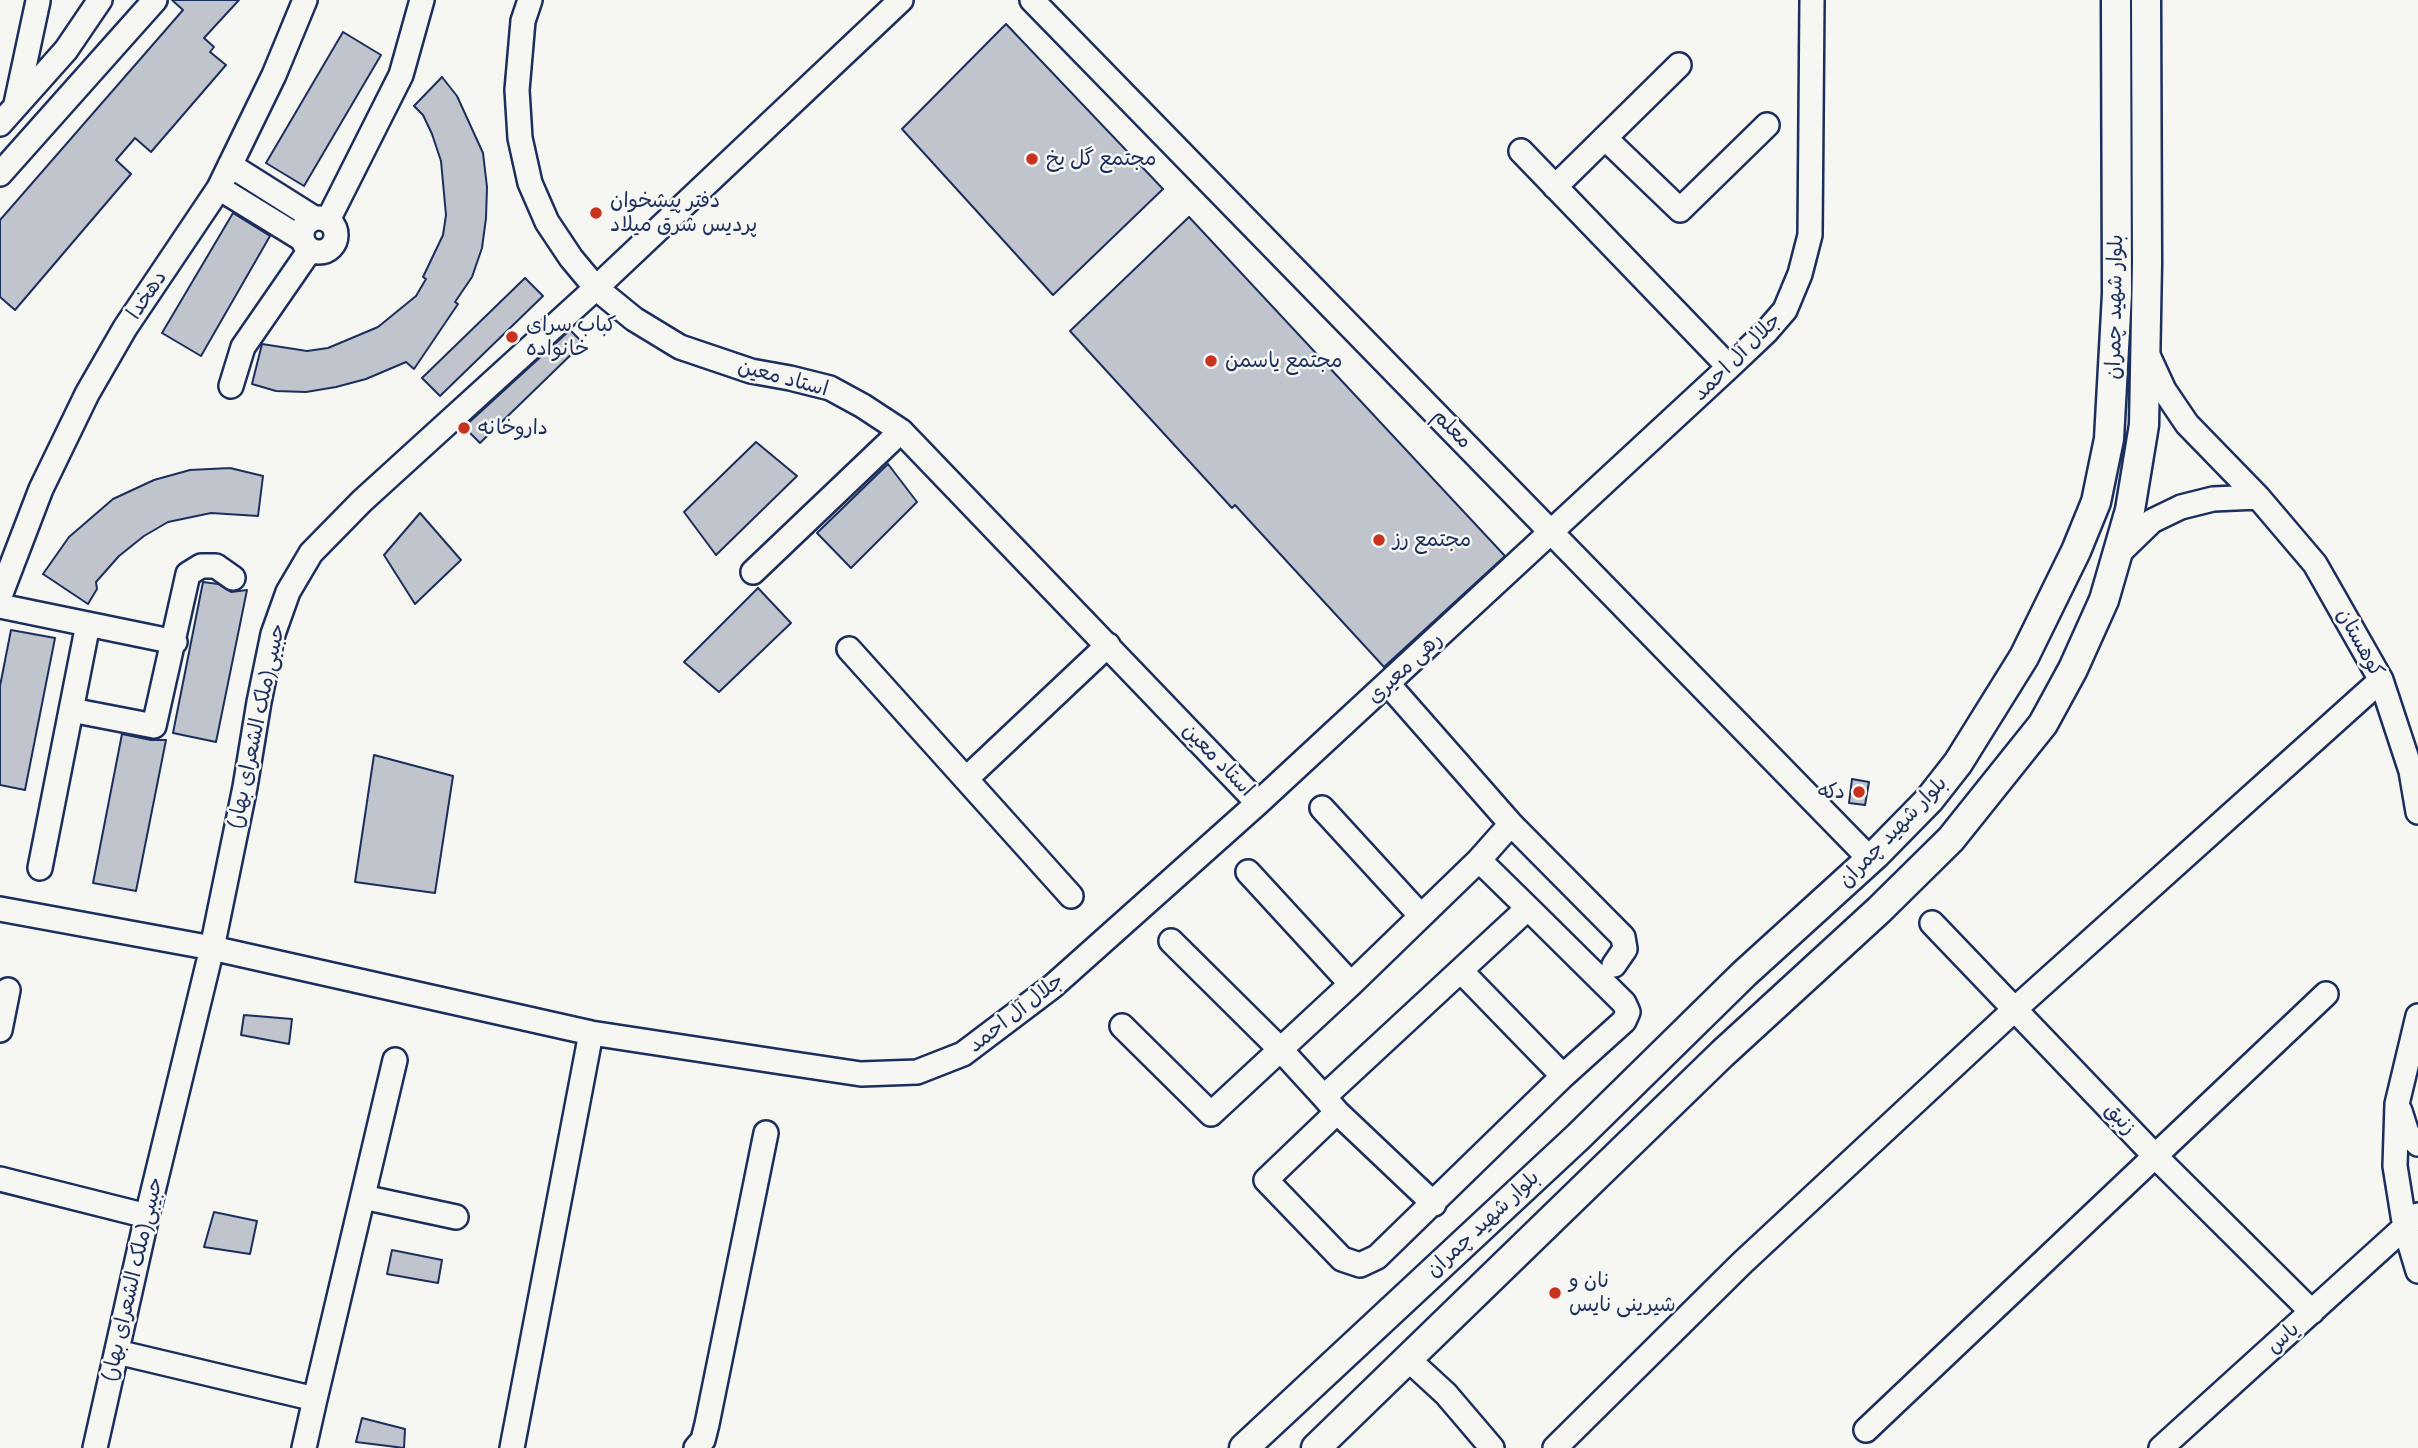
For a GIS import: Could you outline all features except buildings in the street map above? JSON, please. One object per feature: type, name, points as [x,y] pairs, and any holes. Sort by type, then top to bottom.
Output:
[{"type":"main road","name":"بلوار شهید چمران","points":[[1244,1448],[1578,1137],[1744,974],[1870,859],[1929,800],[1958,764],[2024,657],[2076,551],[2096,502],[2109,439],[2117,294],[2116,0]]},
{"type":"main road","name":"بلوار شهید چمران","points":[[1316,1448],[1409,1360],[1534,1234],[1951,839],[2043,724],[2073,669],[2104,600],[2130,510],[2144,425],[2146,0]]},
{"type":"main road","points":[[1870,859],[1901,887]]},
{"type":"street","points":[[7,116],[66,50],[100,0]]},
{"type":"street","points":[[0,174],[155,0]]},
{"type":"street","name":"دهخدا","points":[[0,596],[41,489],[87,394],[125,328],[219,188],[274,75],[305,0]]},
{"type":"street","points":[[231,386],[243,347],[306,245],[303,226],[321,219],[401,75],[422,0]]},
{"type":"street","name":"استاد معین","points":[[530,0],[523,21],[517,90],[520,138],[530,183],[547,222],[571,258],[596,288],[634,319],[680,347],[751,371],[830,388],[901,431],[1258,803]]},
{"type":"street","name":"حبیبی(ملک الشعرای بهار)","points":[[95,1448],[147,1216],[212,948],[273,634],[288,592],[311,553],[362,501],[596,288],[901,0]]},
{"type":"street","name":"معلم","points":[[1032,0],[1870,859]]},
{"type":"street","name":"جلال آل احمد","points":[[1552,532],[1766,332],[1785,310],[1800,274],[1810,235],[1812,0]]},
{"type":"street","points":[[7,116],[38,1]]},
{"type":"street","points":[[1555,187],[1679,65]]},
{"type":"street","points":[[1605,138],[1680,210],[1767,125]]},
{"type":"street","points":[[1521,151],[1729,367]]},
{"type":"street","points":[[219,188],[306,245],[323,252],[334,244],[336,230],[230,165]]},
{"type":"street","name":"کوهستان","points":[[2146,351],[2164,390],[2187,424],[2258,497],[2315,564],[2381,680],[2411,771],[2418,812]]},
{"type":"street","points":[[753,572],[901,431]]},
{"type":"street","points":[[2118,554],[2152,521],[2181,507],[2213,499],[2258,497]]},
{"type":"street","name":"رهی معیری","points":[[1258,803],[1552,532]]},
{"type":"street","points":[[71,710],[155,726],[188,573],[201,566],[216,566],[233,578]]},
{"type":"street","points":[[0,606],[175,642]]},
{"type":"street","points":[[40,868],[88,624]]},
{"type":"street","points":[[967,778],[1108,645]]},
{"type":"street","points":[[849,649],[1071,896]]},
{"type":"street","points":[[1555,1448],[1742,1264],[2015,1009],[2381,680]]},
{"type":"street","points":[[1388,684],[1511,824],[1623,937],[1625,949],[1614,965]]},
{"type":"street","name":"جلال آل احمد","points":[[0,909],[212,948],[591,1033],[861,1074],[917,1073],[963,1055],[1053,986],[1258,803]]},
{"type":"street","points":[[1322,808],[1421,916]]},
{"type":"street","points":[[1122,1026],[1211,1114],[1351,984],[1479,860],[1511,824]]},
{"type":"street","points":[[1479,860],[1528,908],[1624,1003],[1628,1012],[1624,1021],[1563,1076],[1377,1257],[1360,1265],[1342,1259],[1266,1180],[1331,1105],[1461,971],[1528,908]]},
{"type":"street","points":[[1248,872],[1351,984]]},
{"type":"street","name":"زنبق","points":[[1932,923],[2156,1157],[2312,1312]]},
{"type":"street","points":[[1171,941],[1281,1050],[1331,1105],[1434,1204]]},
{"type":"street","points":[[1461,971],[1563,1076]]},
{"type":"street","points":[[0,1030],[8,990]]},
{"type":"street","points":[[1866,1430],[2326,994]]},
{"type":"street","points":[[2418,1016],[2397,1104],[2395,1166],[2412,1222],[2418,1271]]},
{"type":"street","points":[[512,1448],[591,1033]]},
{"type":"street","points":[[304,1448],[395,1060]]},
{"type":"street","points":[[2397,1104],[2407,1133],[2418,1144]]},
{"type":"street","points":[[696,1448],[703,1440],[707,1424],[766,1133]]},
{"type":"street","points":[[0,1179],[147,1216]]},
{"type":"street","points":[[363,1197],[456,1217]]},
{"type":"street","name":"یاس","points":[[2161,1448],[2412,1222]]},
{"type":"street","points":[[117,1352],[314,1399]]},
{"type":"street","points":[[1409,1360],[1446,1394],[1492,1448]]},
{"type":"place","name":"مجتمع گل یخ","points":[[1032,159]]},
{"type":"place","name":"دفتر پیشخوان پردیس شرق میلاد","points":[[596,213]]},
{"type":"place","name":"کباب سرای خانواده","points":[[512,337]]},
{"type":"place","name":"مجتمع یاسمن","points":[[1211,361]]},
{"type":"place","name":"داروخانه","points":[[464,428]]},
{"type":"place","name":"مجتمع رز","points":[[1379,540]]},
{"type":"place","name":"دکه","points":[[1859,792]]},
{"type":"place","name":"نان و شیرینی نایس","points":[[1555,1293]]}]
